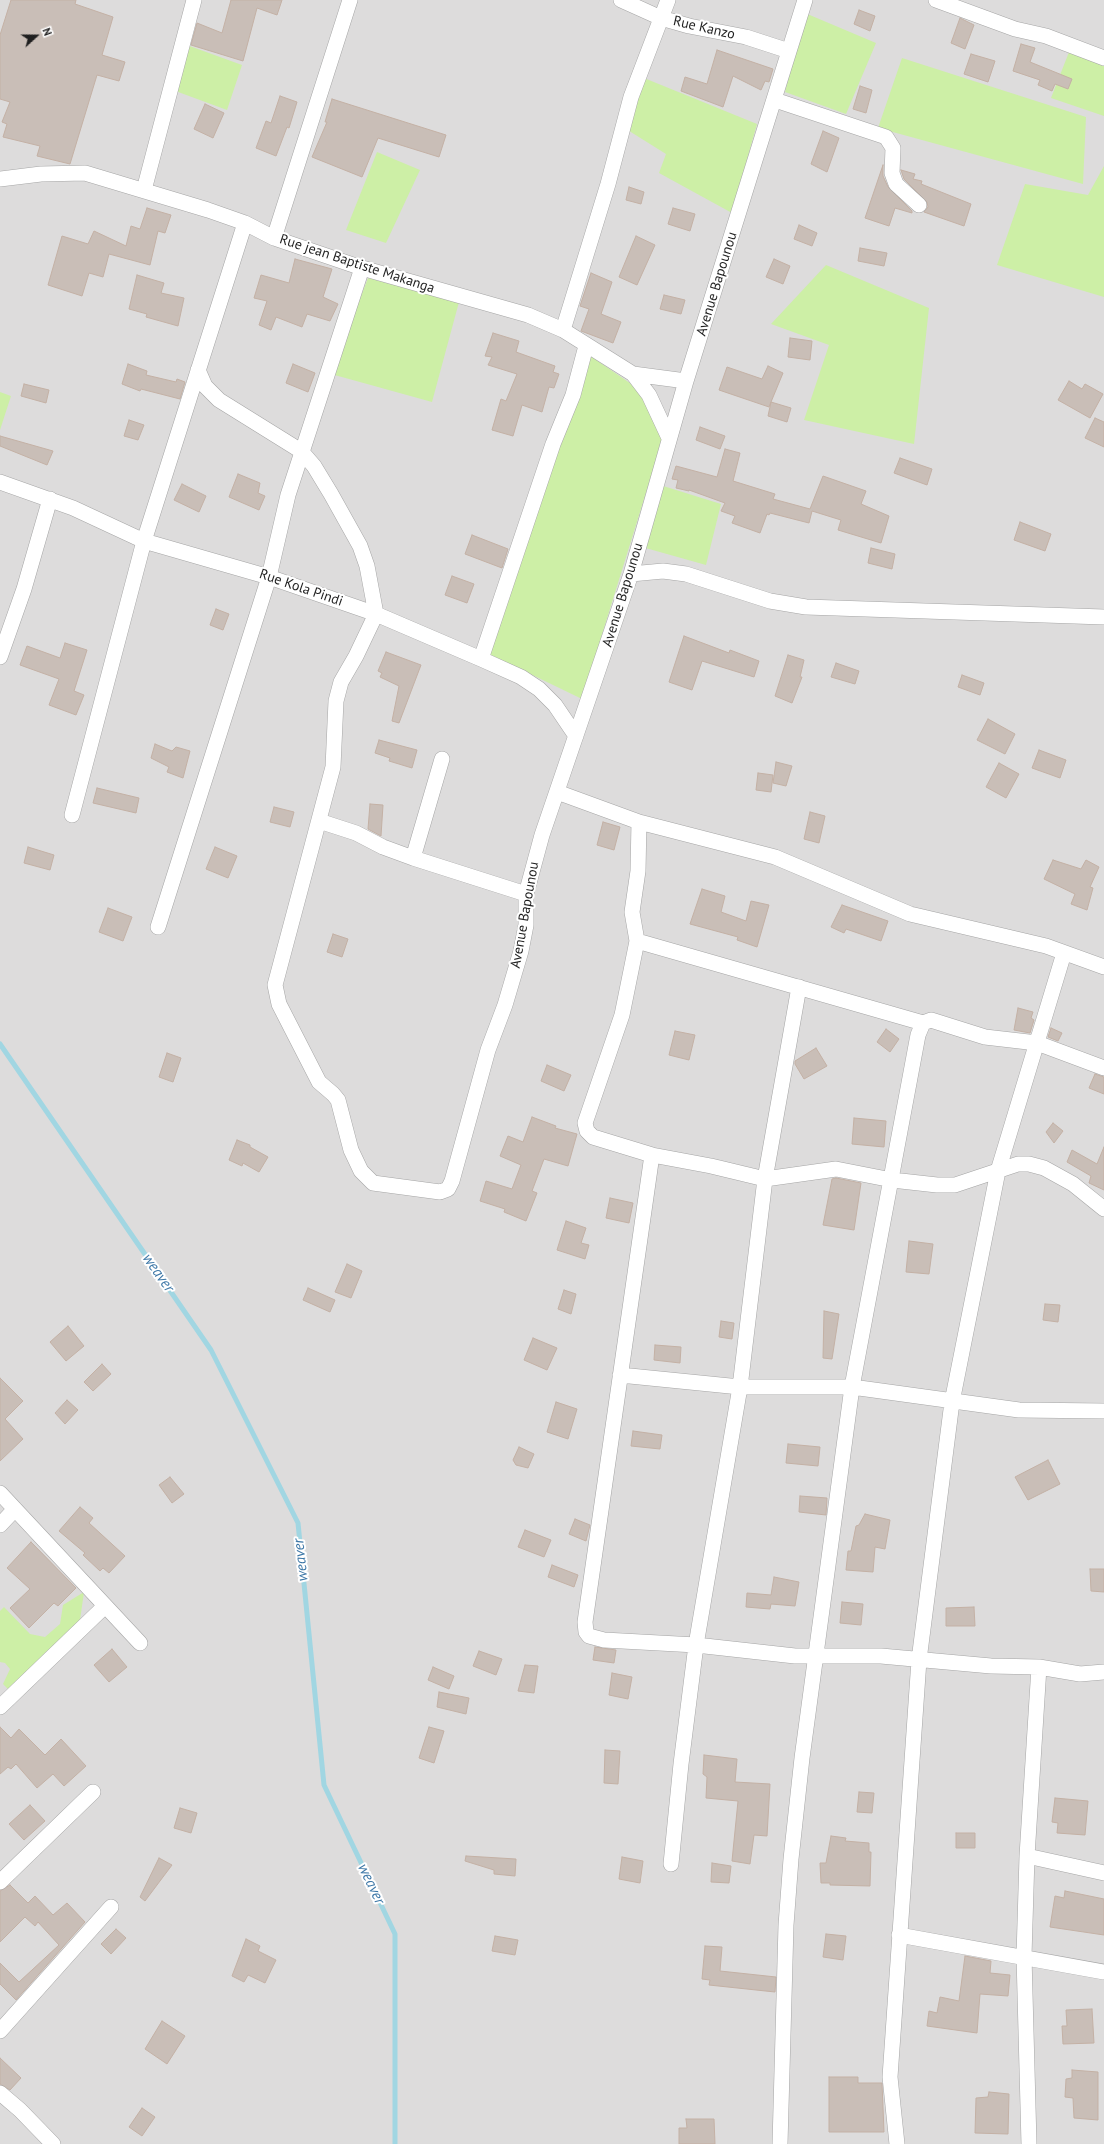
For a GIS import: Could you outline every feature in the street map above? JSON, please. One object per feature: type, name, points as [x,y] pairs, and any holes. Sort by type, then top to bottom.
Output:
[{"type":"street","points":[[144,190],[194,0]]},
{"type":"street","points":[[274,238],[350,0]]},
{"type":"street","name":"Rue Kanzo","points":[[620,0],[661,18],[689,26],[746,38],[789,51]]},
{"type":"street","points":[[563,330],[608,184],[631,97],[668,0]]},
{"type":"street","name":"Avenue Bapounou","points":[[319,821],[275,985],[279,1004],[319,1082],[334,1094],[338,1100],[350,1150],[361,1171],[373,1183],[440,1192],[448,1189],[452,1181],[488,1050],[505,1005],[521,951],[526,925],[526,894],[542,835],[631,574],[686,381],[805,0]]},
{"type":"street","points":[[936,0],[1015,29],[1058,40],[1104,58]]},
{"type":"street","points":[[775,100],[886,137],[893,148],[892,173],[896,184],[919,205]]},
{"type":"street","name":"Rue jean Baptiste Makanga","points":[[0,179],[42,174],[85,173],[144,190],[245,223],[274,238],[362,268],[528,315],[563,330],[586,346],[633,374],[648,395],[669,438]]},
{"type":"street","points":[[72,815],[144,541],[245,223]]},
{"type":"street","points":[[158,927],[269,577],[288,495],[301,452],[362,268]]},
{"type":"street","points":[[481,659],[551,451],[573,395],[586,346]]},
{"type":"street","points":[[198,370],[205,386],[219,400],[301,452],[314,466],[360,546],[367,566],[376,614],[356,656],[341,682],[336,701],[334,767],[319,821],[356,833],[383,847],[413,858],[526,894]]},
{"type":"street","points":[[633,374],[686,381]]},
{"type":"street","name":"Rue Kola Pindi","points":[[0,482],[96,517],[144,541],[269,577],[376,614],[481,659],[521,677],[540,689],[555,705],[576,736]]},
{"type":"street","points":[[0,658],[24,589],[50,499]]},
{"type":"street","points":[[631,574],[663,571],[686,574],[770,601],[806,607],[1104,617]]},
{"type":"street","points":[[413,858],[442,759]]},
{"type":"street","points":[[557,792],[639,822],[775,857],[910,914],[1046,946],[1104,967]]},
{"type":"street","points":[[639,822],[638,871],[632,912],[638,941],[622,1015],[585,1123],[587,1131],[593,1136],[652,1155],[711,1166],[765,1179],[836,1169],[892,1180],[937,1185],[955,1185],[1018,1164],[1029,1164],[1044,1168],[1073,1184],[1104,1209]]},
{"type":"street","points":[[638,941],[923,1023],[931,1020],[985,1037],[1037,1043],[1104,1068]]},
{"type":"street","points":[[896,2144],[890,2077],[919,1660],[952,1402],[998,1171],[1064,953]]},
{"type":"street","points":[[672,1864],[681,1764],[696,1645],[740,1387],[765,1179],[799,987]]},
{"type":"street","points":[[780,2144],[786,1925],[791,1860],[802,1758],[818,1655],[852,1387],[918,1035],[923,1023]]},
{"type":"street","points":[[652,1155],[585,1622],[586,1632],[593,1638],[604,1640],[696,1645],[795,1656],[881,1656],[991,1666],[1039,1667],[1080,1674],[1104,1672]]},
{"type":"street","points":[[620,1375],[740,1387],[852,1387],[952,1402],[1019,1410],[1104,1411]]},
{"type":"street","points":[[0,1493],[140,1643]]},
{"type":"street","points":[[0,1524],[15,1510]]},
{"type":"street","points":[[0,1707],[105,1606]]},
{"type":"street","points":[[1029,2144],[1024,1956],[1027,1856],[1039,1667]]},
{"type":"street","points":[[0,1882],[93,1792]]},
{"type":"street","points":[[1027,1856],[1104,1873]]},
{"type":"street","points":[[0,2030],[110,1907]]},
{"type":"street","points":[[900,1935],[1024,1956],[1062,1965],[1104,1972]]},
{"type":"street","points":[[0,2094],[20,2110],[53,2144]]},
{"type":"shaded area","points":[[0,0],[1104,0],[1104,2144],[0,2144]]},
{"type":"green space","points":[[805,13],[876,43],[846,114],[785,92]]},
{"type":"green space","points":[[184,44],[242,65],[227,110],[170,89]]},
{"type":"green space","points":[[1071,47],[1104,58],[1104,116],[1051,98]]},
{"type":"green space","points":[[902,58],[1086,117],[1083,184],[878,128]]},
{"type":"green space","points":[[644,78],[757,124],[732,213],[659,173],[666,154],[626,129]]},
{"type":"green space","points":[[377,152],[420,170],[386,243],[346,230]]},
{"type":"green space","points":[[1104,166],[1104,297],[997,265],[1025,184],[1088,195]]},
{"type":"green space","points":[[826,265],[929,308],[914,444],[804,420],[829,345],[771,324]]},
{"type":"green space","points":[[368,278],[459,302],[432,402],[331,374]]},
{"type":"green space","points":[[589,355],[640,390],[663,438],[582,699],[489,654]]},
{"type":"green space","points":[[0,392],[11,396],[0,430]]},
{"type":"green space","points":[[660,485],[721,504],[706,565],[642,547]]},
{"type":"green space","points":[[84,1592],[80,1620],[9,1690],[3,1684],[10,1669],[5,1663],[0,1662],[0,1611],[4,1607],[30,1634],[45,1637],[60,1624],[63,1605]]},
{"type":"building","points":[[11,0],[76,0],[75,4],[113,17],[102,55],[125,62],[119,81],[97,75],[70,164],[37,156],[40,146],[3,137],[7,124],[2,122],[10,102],[0,99],[0,35]]},
{"type":"building","points":[[231,0],[282,0],[277,15],[257,8],[243,61],[191,45],[197,23],[222,33]]},
{"type":"building","points":[[859,10],[875,16],[870,31],[854,24]]},
{"type":"building","points":[[960,18],[974,25],[965,49],[951,43]]},
{"type":"building","points":[[1021,44],[1035,48],[1030,62],[1072,79],[1068,89],[1055,84],[1052,91],[1038,85],[1040,80],[1013,71]]},
{"type":"building","points":[[717,50],[773,69],[769,82],[765,81],[761,90],[733,76],[723,107],[681,91],[685,77],[707,84]]},
{"type":"building","points":[[971,54],[995,61],[988,82],[964,74]]},
{"type":"building","points":[[860,86],[872,90],[866,113],[853,109]]},
{"type":"building","points":[[280,96],[297,102],[289,128],[287,127],[276,156],[256,148],[266,121],[271,123]]},
{"type":"building","points":[[332,99],[446,135],[439,157],[378,138],[362,177],[312,157],[327,122],[325,122]]},
{"type":"building","points":[[205,104],[224,113],[213,138],[194,129]]},
{"type":"building","points":[[823,131],[839,138],[827,172],[811,164]]},
{"type":"building","points":[[883,165],[883,176],[888,187],[912,211],[912,213],[895,208],[889,226],[865,218]]},
{"type":"building","points":[[901,170],[915,174],[913,179],[922,181],[921,184],[971,204],[964,226],[924,212],[928,207],[927,202],[904,179]]},
{"type":"building","points":[[629,187],[644,192],[641,204],[626,200]]},
{"type":"building","points":[[147,208],[171,215],[165,233],[158,231],[150,265],[109,254],[103,277],[89,273],[82,296],[48,285],[62,236],[88,244],[94,231],[126,246],[131,226],[140,229]]},
{"type":"building","points":[[673,208],[695,214],[690,231],[668,224]]},
{"type":"building","points":[[799,225],[817,233],[812,246],[794,239]]},
{"type":"building","points":[[636,236],[655,245],[637,285],[619,277]]},
{"type":"building","points":[[860,248],[887,253],[884,266],[858,261]]},
{"type":"building","points":[[295,259],[332,269],[323,297],[338,304],[330,321],[307,314],[302,327],[276,317],[271,330],[259,325],[267,301],[254,298],[261,275],[289,283]]},
{"type":"building","points":[[774,259],[790,266],[783,284],[766,277]]},
{"type":"building","points":[[591,273],[612,282],[601,314],[621,322],[613,343],[581,331],[589,309],[580,306]]},
{"type":"building","points":[[137,275],[164,283],[161,293],[184,298],[178,326],[146,317],[147,314],[129,309]]},
{"type":"building","points":[[664,295],[685,300],[681,314],[660,309]]},
{"type":"building","points":[[493,333],[519,341],[516,352],[555,366],[553,372],[559,374],[554,388],[549,387],[542,412],[522,405],[513,436],[492,430],[501,399],[506,401],[517,374],[488,365],[492,357],[485,356]]},
{"type":"building","points":[[790,338],[812,341],[810,360],[788,357]]},
{"type":"building","points":[[128,364],[147,371],[146,375],[176,382],[177,379],[185,382],[180,399],[141,389],[140,391],[122,384]]},
{"type":"building","points":[[293,364],[315,373],[308,392],[286,383]]},
{"type":"building","points":[[768,366],[783,373],[769,407],[719,390],[727,367],[762,379]]},
{"type":"building","points":[[1069,381],[1082,389],[1085,384],[1103,394],[1090,418],[1058,400]]},
{"type":"building","points":[[24,384],[49,390],[46,403],[21,396]]},
{"type":"building","points":[[771,402],[791,408],[787,422],[768,416]]},
{"type":"building","points":[[1095,418],[1104,422],[1104,447],[1085,438]]},
{"type":"building","points":[[129,420],[144,425],[138,440],[124,436]]},
{"type":"building","points":[[700,427],[725,436],[720,449],[696,440]]},
{"type":"building","points":[[0,436],[53,451],[47,465],[0,446]]},
{"type":"building","points":[[725,449],[740,453],[733,481],[775,494],[773,499],[810,509],[823,476],[866,491],[861,504],[889,516],[881,543],[838,530],[841,520],[812,511],[809,523],[770,513],[769,515],[767,514],[760,533],[732,523],[735,516],[721,511],[725,503],[689,490],[676,488],[678,480],[672,479],[676,466],[717,477]]},
{"type":"building","points":[[900,458],[932,469],[927,485],[894,473]]},
{"type":"building","points":[[238,474],[260,483],[258,493],[265,496],[259,510],[229,497]]},
{"type":"building","points":[[182,484],[206,496],[199,512],[174,500]]},
{"type":"building","points":[[1020,522],[1051,534],[1045,551],[1014,540]]},
{"type":"building","points":[[472,535],[508,549],[502,568],[465,554]]},
{"type":"building","points":[[871,548],[895,554],[892,569],[868,563]]},
{"type":"building","points":[[452,576],[474,584],[467,603],[445,595]]},
{"type":"building","points":[[216,609],[229,614],[223,630],[210,625]]},
{"type":"building","points":[[684,636],[729,653],[730,650],[759,661],[754,677],[702,661],[692,690],[669,682]]},
{"type":"building","points":[[65,643],[87,650],[74,691],[84,695],[76,715],[49,705],[59,679],[20,665],[27,646],[60,658]]},
{"type":"building","points":[[386,652],[421,665],[399,723],[392,721],[399,686],[380,677],[382,673],[378,671]]},
{"type":"building","points":[[788,655],[804,660],[800,677],[802,677],[792,703],[775,696]]},
{"type":"building","points":[[836,663],[859,671],[855,684],[831,677]]},
{"type":"building","points":[[962,675],[984,683],[980,695],[958,687]]},
{"type":"building","points":[[988,719],[1015,734],[1005,754],[977,740]]},
{"type":"building","points":[[379,740],[417,750],[412,768],[389,761],[390,758],[375,753]]},
{"type":"building","points":[[155,744],[172,751],[176,747],[190,751],[183,778],[167,772],[169,767],[151,758]]},
{"type":"building","points":[[1039,750],[1066,760],[1060,778],[1032,768]]},
{"type":"building","points":[[776,762],[792,766],[786,786],[773,783]]},
{"type":"building","points":[[999,763],[1019,774],[1006,798],[986,787]]},
{"type":"building","points":[[758,773],[773,775],[771,792],[756,790]]},
{"type":"building","points":[[97,788],[139,798],[136,813],[93,803]]},
{"type":"building","points":[[370,804],[383,805],[381,836],[368,829]]},
{"type":"building","points":[[274,807],[294,812],[290,827],[270,822]]},
{"type":"building","points":[[810,812],[825,816],[819,843],[804,839]]},
{"type":"building","points":[[603,822],[620,827],[614,850],[597,845]]},
{"type":"building","points":[[28,847],[54,855],[50,870],[24,863]]},
{"type":"building","points":[[215,847],[237,856],[228,878],[206,869]]},
{"type":"building","points":[[1053,860],[1081,869],[1086,860],[1099,867],[1090,887],[1093,888],[1087,910],[1071,904],[1075,894],[1044,879]]},
{"type":"building","points":[[702,889],[725,896],[721,912],[746,921],[751,901],[769,905],[757,947],[737,940],[738,937],[690,924]]},
{"type":"building","points":[[842,905],[888,921],[881,941],[846,929],[844,933],[831,927]]},
{"type":"building","points":[[108,908],[132,917],[123,941],[99,932]]},
{"type":"building","points":[[333,934],[348,939],[342,957],[327,952]]},
{"type":"building","points":[[1018,1008],[1033,1012],[1031,1018],[1034,1020],[1030,1033],[1014,1030]]},
{"type":"building","points":[[1051,1028],[1062,1033],[1058,1041],[1048,1037]]},
{"type":"building","points":[[886,1029],[899,1039],[890,1052],[877,1042]]},
{"type":"building","points":[[675,1031],[695,1035],[689,1060],[669,1055]]},
{"type":"building","points":[[816,1048],[827,1066],[804,1079],[795,1064],[795,1061]]},
{"type":"building","points":[[167,1053],[181,1058],[173,1082],[159,1077]]},
{"type":"building","points":[[547,1065],[571,1075],[564,1091],[541,1081]]},
{"type":"building","points":[[1095,1074],[1104,1077],[1104,1094],[1089,1088]]},
{"type":"building","points":[[532,1117],[556,1126],[555,1128],[577,1134],[568,1166],[544,1159],[532,1191],[537,1193],[526,1221],[504,1212],[505,1209],[480,1201],[486,1181],[512,1189],[521,1165],[500,1156],[508,1136],[523,1142]]},
{"type":"building","points":[[854,1118],[886,1121],[884,1147],[852,1144]]},
{"type":"building","points":[[1053,1123],[1063,1131],[1054,1143],[1046,1132]]},
{"type":"building","points":[[237,1140],[250,1145],[250,1147],[268,1157],[259,1172],[243,1163],[242,1166],[229,1160]]},
{"type":"building","points":[[1104,1147],[1104,1190],[1089,1183],[1091,1176],[1067,1162],[1072,1150],[1097,1164]]},
{"type":"building","points":[[836,1178],[861,1183],[854,1230],[823,1225],[832,1179]]},
{"type":"building","points":[[610,1198],[633,1203],[629,1223],[606,1218]]},
{"type":"building","points":[[566,1221],[586,1228],[581,1243],[589,1245],[585,1259],[557,1250]]},
{"type":"building","points":[[909,1241],[933,1244],[929,1274],[906,1272]]},
{"type":"building","points":[[347,1264],[362,1271],[351,1298],[335,1292]]},
{"type":"building","points":[[308,1288],[335,1300],[330,1312],[303,1300]]},
{"type":"building","points":[[564,1290],[576,1294],[571,1314],[558,1309]]},
{"type":"building","points":[[1045,1304],[1060,1305],[1058,1322],[1043,1320]]},
{"type":"building","points":[[824,1311],[839,1314],[832,1359],[823,1358]]},
{"type":"building","points":[[721,1321],[734,1323],[732,1339],[719,1337]]},
{"type":"building","points":[[68,1326],[84,1346],[66,1361],[50,1342]]},
{"type":"building","points":[[533,1338],[557,1348],[547,1370],[524,1360]]},
{"type":"building","points":[[655,1345],[681,1347],[680,1363],[654,1360]]},
{"type":"building","points":[[102,1364],[111,1374],[93,1391],[84,1382]]},
{"type":"building","points":[[0,1378],[23,1401],[5,1419],[23,1439],[0,1461]]},
{"type":"building","points":[[67,1400],[78,1410],[65,1424],[55,1413]]},
{"type":"building","points":[[556,1402],[577,1409],[568,1439],[547,1432]]},
{"type":"building","points":[[633,1431],[662,1435],[660,1449],[631,1446]]},
{"type":"building","points":[[788,1444],[820,1447],[818,1466],[786,1463]]},
{"type":"building","points":[[519,1447],[534,1454],[528,1468],[516,1465],[513,1460]]},
{"type":"building","points":[[1048,1460],[1060,1484],[1028,1500],[1015,1477]]},
{"type":"building","points":[[170,1477],[184,1494],[172,1503],[159,1485]]},
{"type":"building","points":[[800,1496],[827,1498],[826,1515],[799,1512]]},
{"type":"building","points":[[80,1507],[93,1518],[89,1523],[125,1556],[109,1573],[103,1568],[100,1571],[83,1555],[85,1553],[59,1531]]},
{"type":"building","points":[[865,1514],[890,1520],[885,1549],[875,1547],[873,1572],[846,1570],[848,1551],[851,1551],[856,1526],[859,1525]]},
{"type":"building","points":[[575,1519],[590,1525],[586,1541],[569,1534]]},
{"type":"building","points":[[525,1530],[551,1540],[544,1557],[518,1547]]},
{"type":"building","points":[[31,1542],[76,1588],[58,1606],[54,1603],[29,1628],[10,1608],[30,1589],[7,1568]]},
{"type":"building","points":[[552,1565],[578,1575],[574,1587],[548,1577]]},
{"type":"building","points":[[1090,1569],[1104,1569],[1104,1592],[1091,1591]]},
{"type":"building","points":[[774,1577],[799,1582],[795,1606],[771,1604],[770,1609],[746,1607],[747,1593],[771,1595]]},
{"type":"building","points":[[842,1602],[863,1604],[861,1625],[840,1623]]},
{"type":"building","points":[[974,1607],[975,1626],[946,1626],[946,1608]]},
{"type":"building","points":[[595,1647],[616,1650],[614,1663],[593,1660]]},
{"type":"building","points":[[112,1649],[127,1667],[109,1682],[94,1665]]},
{"type":"building","points":[[479,1651],[502,1659],[496,1675],[473,1666]]},
{"type":"building","points":[[525,1665],[538,1666],[534,1693],[518,1691]]},
{"type":"building","points":[[433,1667],[454,1676],[449,1689],[428,1680]]},
{"type":"building","points":[[612,1673],[632,1677],[628,1699],[609,1695]]},
{"type":"building","points":[[439,1692],[469,1698],[466,1714],[437,1707]]},
{"type":"building","points":[[0,1727],[11,1738],[19,1729],[45,1755],[61,1739],[86,1766],[64,1786],[53,1774],[37,1788],[16,1764],[11,1769],[8,1767],[0,1774]]},
{"type":"building","points":[[429,1727],[444,1731],[434,1763],[419,1758]]},
{"type":"building","points":[[605,1750],[620,1751],[618,1784],[604,1783]]},
{"type":"building","points":[[704,1755],[737,1759],[735,1782],[770,1784],[767,1836],[754,1835],[750,1864],[732,1861],[738,1801],[706,1798],[707,1777],[703,1774]]},
{"type":"building","points":[[859,1792],[874,1793],[872,1813],[857,1812]]},
{"type":"building","points":[[1055,1798],[1088,1801],[1085,1835],[1057,1833],[1058,1823],[1052,1822]]},
{"type":"building","points":[[30,1805],[45,1821],[24,1840],[9,1824]]},
{"type":"building","points":[[180,1808],[197,1813],[191,1833],[174,1828]]},
{"type":"building","points":[[956,1833],[975,1833],[975,1848],[956,1848]]},
{"type":"building","points":[[831,1836],[846,1838],[845,1841],[869,1843],[869,1852],[871,1852],[870,1886],[830,1885],[830,1883],[821,1883],[820,1863],[826,1863]]},
{"type":"building","points":[[466,1856],[516,1859],[515,1876],[494,1874],[494,1870],[465,1861]]},
{"type":"building","points":[[622,1857],[643,1861],[640,1883],[619,1879]]},
{"type":"building","points":[[159,1858],[172,1865],[145,1901],[140,1897]]},
{"type":"building","points":[[712,1863],[731,1866],[729,1883],[711,1882]]},
{"type":"building","points":[[10,1885],[28,1903],[35,1896],[53,1915],[67,1903],[85,1922],[16,2000],[0,1984],[0,1963],[19,1982],[59,1945],[38,1922],[35,1926],[25,1917],[0,1942],[0,1891]]},
{"type":"building","points":[[1065,1891],[1104,1899],[1104,1935],[1050,1927],[1055,1896],[1064,1898]]},
{"type":"building","points":[[116,1929],[126,1938],[111,1954],[101,1944]]},
{"type":"building","points":[[826,1934],[846,1936],[843,1960],[823,1957]]},
{"type":"building","points":[[495,1936],[518,1940],[515,1955],[492,1951]]},
{"type":"building","points":[[246,1939],[260,1946],[258,1951],[276,1960],[265,1983],[248,1975],[244,1982],[232,1976]]},
{"type":"building","points":[[705,1946],[722,1947],[720,1971],[776,1977],[775,1992],[709,1985],[710,1980],[702,1979]]},
{"type":"building","points":[[965,1956],[991,1961],[990,1973],[1010,1975],[1008,1996],[980,1994],[977,2033],[927,2026],[929,2011],[937,2013],[940,1997],[959,2001]]},
{"type":"building","points":[[1092,2009],[1094,2043],[1063,2044],[1062,2026],[1067,2026],[1066,2010]]},
{"type":"building","points":[[162,2021],[185,2036],[167,2064],[145,2049]]},
{"type":"building","points":[[0,2058],[21,2078],[10,2090],[0,2084]]},
{"type":"building","points":[[1072,2070],[1098,2072],[1098,2120],[1074,2118],[1073,2098],[1065,2097],[1066,2079],[1072,2078]]},
{"type":"building","points":[[829,2077],[858,2077],[858,2083],[882,2083],[884,2132],[829,2132]]},
{"type":"building","points":[[989,2092],[1009,2094],[1008,2134],[975,2133],[976,2098],[988,2097]]},
{"type":"building","points":[[142,2108],[155,2117],[142,2136],[129,2127]]},
{"type":"building","points":[[686,2119],[714,2119],[715,2144],[679,2144],[679,2128],[687,2128]]},
{"type":"waterway","name":"weaver","points":[[0,1044],[211,1350],[298,1523],[324,1785],[395,1934],[395,2144]]}]
